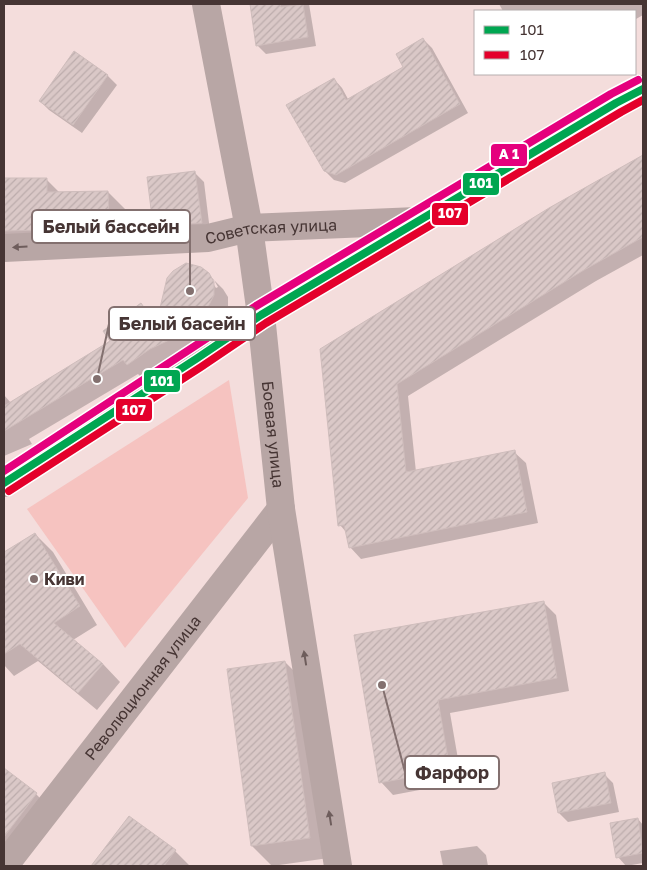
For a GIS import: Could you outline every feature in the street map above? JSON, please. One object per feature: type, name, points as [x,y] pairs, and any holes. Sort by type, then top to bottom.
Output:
[{"type":"main road","points":[[4,483],[196,359],[261,314],[643,89]]},
{"type":"street","name":"Боевая улица","points":[[206,4],[249,228],[261,314],[281,509],[338,866]]},
{"type":"street","name":"Советская улица","points":[[4,248],[208,238],[249,228],[417,221]]},
{"type":"street","name":"Революционная улица","points":[[4,866],[281,509]]},
{"type":"shaded area","points":[[229,380],[248,498],[125,648],[27,509]]},
{"type":"building","points":[[250,4],[280,4],[281,7],[303,4],[308,37],[256,46]]},
{"type":"building","points":[[423,38],[460,104],[336,175],[324,171],[286,105],[334,78],[346,100],[403,67],[396,54]]},
{"type":"building","points":[[74,51],[108,75],[73,125],[39,101]]},
{"type":"building","points":[[643,155],[643,237],[584,270],[397,384],[406,472],[515,450],[527,512],[349,548],[344,525],[338,526],[320,349],[549,208]]},
{"type":"building","points":[[195,171],[202,223],[153,225],[147,177]]},
{"type":"building","points":[[4,178],[47,178],[47,192],[108,191],[109,218],[47,219],[47,230],[4,231]]},
{"type":"building","points":[[186,263],[201,267],[209,273],[214,282],[214,295],[209,305],[200,312],[174,316],[182,334],[150,349],[127,365],[123,360],[4,431],[4,406],[110,341],[103,331],[141,303],[156,325],[167,278],[173,271]]},
{"type":"building","name":"Киви","points":[[35,533],[80,606],[54,623],[103,664],[78,693],[20,644],[4,654],[4,552]]},
{"type":"building","points":[[544,601],[557,678],[438,700],[450,770],[379,783],[354,635]]},
{"type":"building","points":[[285,661],[310,838],[251,846],[227,669]]},
{"type":"building","points":[[4,768],[37,793],[4,837]]},
{"type":"building","points":[[605,772],[611,803],[558,813],[552,783]]},
{"type":"building","points":[[129,816],[176,850],[164,866],[91,866]]},
{"type":"building","points":[[638,818],[643,853],[616,858],[610,823]]},
{"type":"transit line","points":[[4,471],[256,306],[611,94],[638,80]]},
{"type":"transit line","name":"101","points":[[4,483],[261,315],[616,103],[643,89]]},
{"type":"transit line","name":"107","points":[[9,491],[266,323],[643,100]]},
{"type":"place","name":"Белый баcсейн","points":[[190,291]]},
{"type":"place","name":"Белый басейн","points":[[97,379]]},
{"type":"place","name":"Киви","points":[[34,579]]},
{"type":"place","name":"Фарфор","points":[[382,685]]}]
